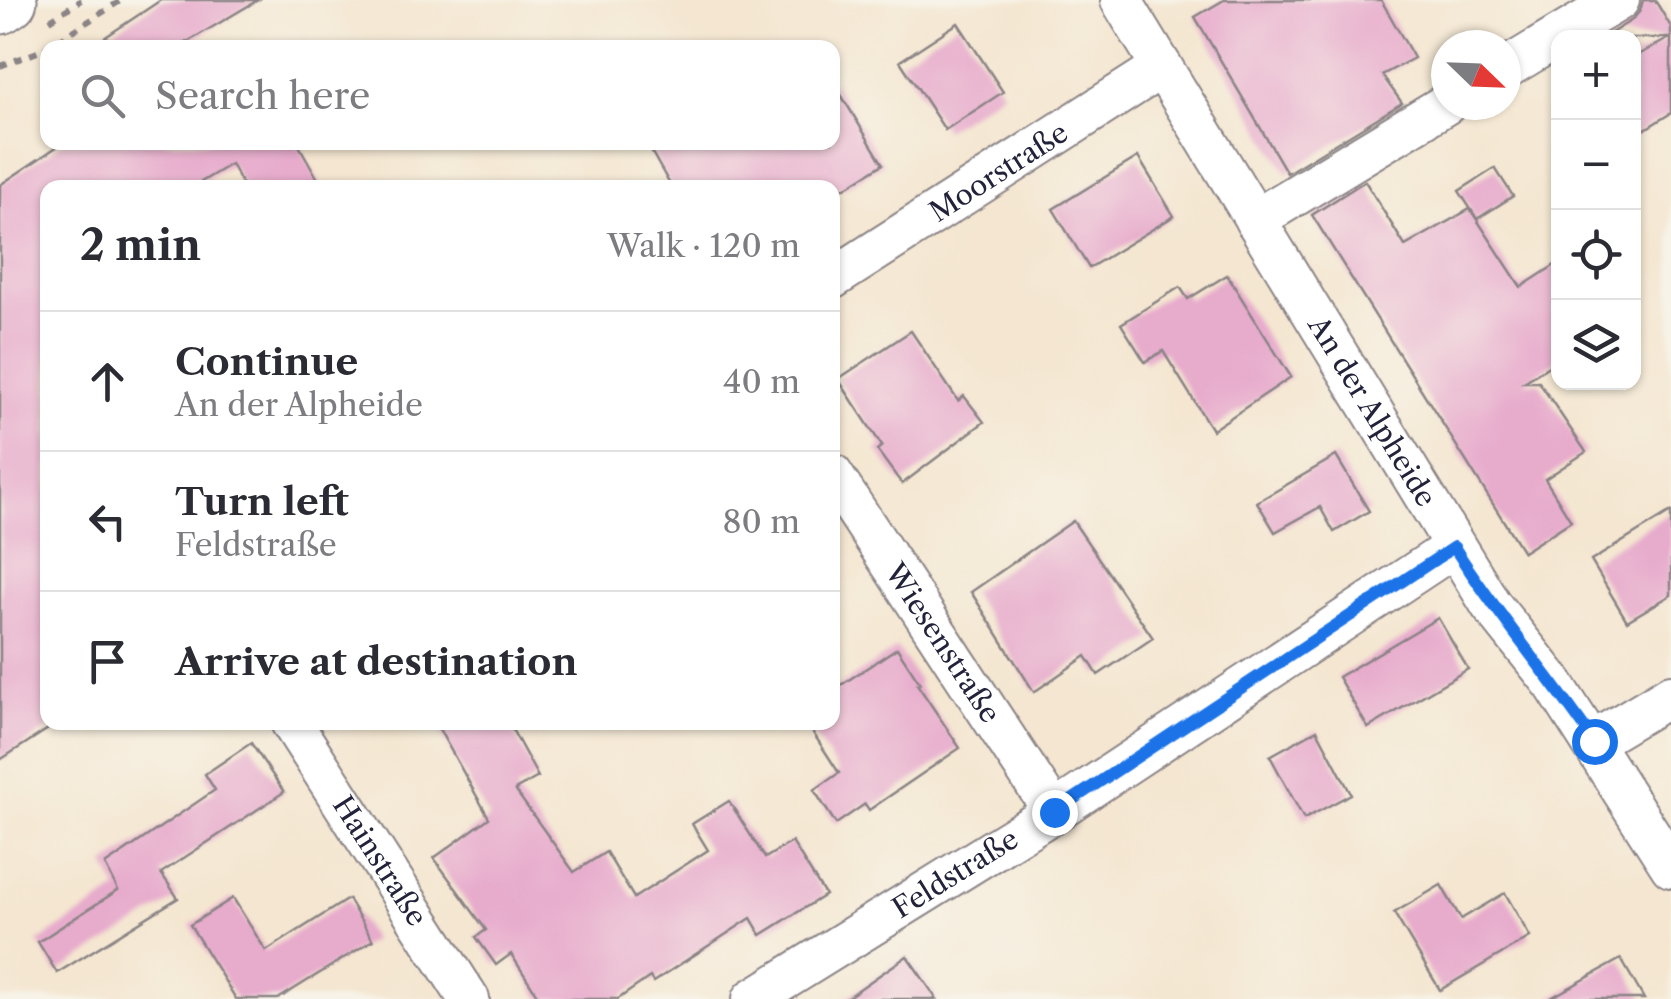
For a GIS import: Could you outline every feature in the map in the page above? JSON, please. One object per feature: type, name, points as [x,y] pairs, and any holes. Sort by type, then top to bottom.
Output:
[{"type":"street","points":[[0,6],[9,0]]},
{"type":"street","name":"An der Alpheide","points":[[1121,0],[1454,547],[1492,606],[1594,741],[1671,867]]},
{"type":"street","points":[[1521,59],[1618,0]]},
{"type":"street","name":"Moorstraße","points":[[840,274],[1162,67]]},
{"type":"street","points":[[1255,220],[1431,113]]},
{"type":"street","name":"Wiesenstraße","points":[[840,486],[1054,812]]},
{"type":"street","name":"Feldstraße","points":[[753,999],[1054,812],[1454,547]]},
{"type":"street","points":[[1594,741],[1671,695]]},
{"type":"street","name":"Hainstraße","points":[[296,730],[469,999]]},
{"type":"path","points":[[58,40],[122,0]]},
{"type":"path","points":[[0,66],[40,51]]},
{"type":"building","points":[[161,0],[258,0],[190,40],[101,40]]},
{"type":"building","points":[[1224,0],[1381,0],[1414,58],[1382,75],[1402,103],[1287,173],[1195,17]]},
{"type":"building","points":[[1643,0],[1655,0],[1671,27],[1671,113],[1641,132],[1641,53],[1670,38],[1641,38],[1641,30],[1616,30],[1640,11]]},
{"type":"building","points":[[958,23],[1003,92],[945,130],[900,61]]},
{"type":"building","points":[[840,93],[883,164],[845,188],[840,188],[840,180],[667,180],[651,150],[840,150]]},
{"type":"building","points":[[52,150],[302,150],[318,180],[240,180],[231,164],[204,180],[40,180],[40,730],[46,730],[0,760],[0,185]]},
{"type":"building","points":[[1138,157],[1174,216],[1089,268],[1053,209]]},
{"type":"building","points":[[1495,168],[1513,196],[1477,219],[1459,191]]},
{"type":"building","points":[[1365,181],[1405,246],[1470,209],[1521,287],[1551,268],[1551,365],[1524,382],[1539,382],[1586,452],[1545,479],[1571,521],[1523,552],[1312,215]]},
{"type":"building","points":[[1227,275],[1291,377],[1212,430],[1163,351],[1145,362],[1121,324],[1180,287],[1188,299]]},
{"type":"building","points":[[911,331],[958,401],[964,396],[984,422],[902,484],[877,450],[882,446],[840,378]]},
{"type":"building","points":[[1336,456],[1369,511],[1334,532],[1320,507],[1275,532],[1257,502]]},
{"type":"building","points":[[1671,512],[1671,595],[1627,621],[1591,561]]},
{"type":"building","points":[[1073,521],[1153,638],[1098,675],[1086,656],[1034,692],[971,592]]},
{"type":"building","points":[[1438,618],[1468,669],[1368,728],[1338,677]]},
{"type":"building","points":[[897,648],[960,748],[869,810],[865,804],[836,824],[814,790],[839,773],[811,730],[840,730],[840,686]]},
{"type":"building","points":[[440,730],[512,730],[538,777],[515,790],[574,872],[606,852],[634,898],[708,850],[692,824],[729,801],[765,858],[792,842],[825,895],[761,935],[751,918],[653,982],[650,977],[618,999],[540,999],[511,954],[496,965],[476,937],[486,930],[434,858],[489,818]]},
{"type":"building","points":[[1317,730],[1351,794],[1304,819],[1270,756]]},
{"type":"building","points":[[251,743],[284,792],[161,873],[178,898],[57,973],[38,942],[118,890],[105,865],[215,790],[205,774]]},
{"type":"building","points":[[1441,885],[1461,919],[1505,893],[1530,937],[1440,990],[1394,913]]},
{"type":"building","points":[[233,898],[266,951],[348,899],[373,940],[278,999],[236,999],[190,925]]},
{"type":"building","points":[[907,956],[937,999],[845,999]]},
{"type":"building","points":[[1621,959],[1644,999],[1549,999]]},
{"type":"route","points":[[1054,812],[1454,547],[1492,606],[1594,741]]}]
